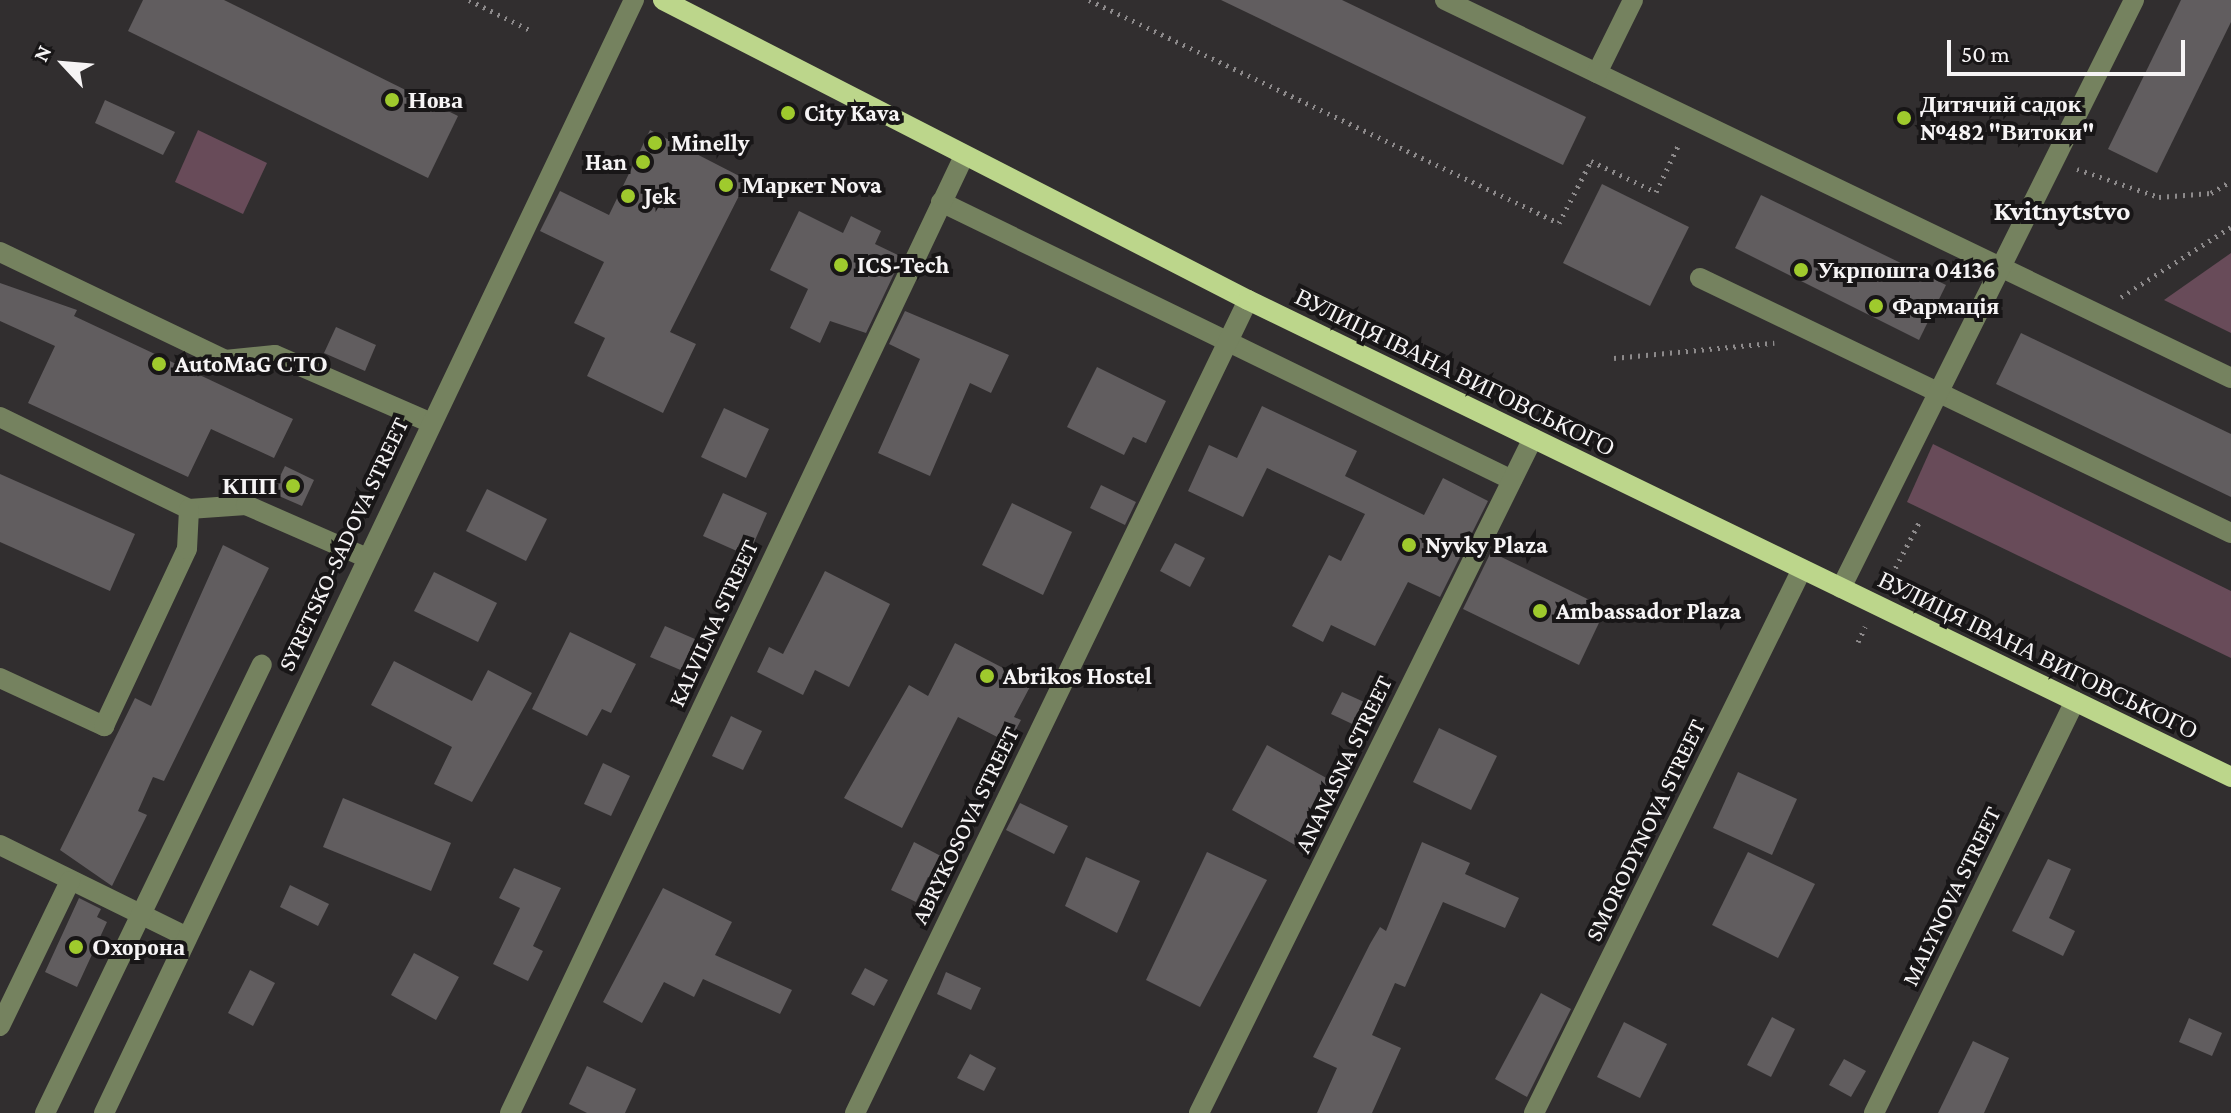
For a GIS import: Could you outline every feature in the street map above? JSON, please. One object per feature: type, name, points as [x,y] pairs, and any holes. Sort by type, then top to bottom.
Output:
[{"type":"main road","name":"ВУЛИЦЯ ІВАНА ВИГОВСЬКОГО","points":[[663,0],[1248,300],[2231,777]]},
{"type":"street","name":"SYRETSKO-SADOVA STREET","points":[[104,1113],[429,422],[634,0]]},
{"type":"street","points":[[1445,0],[2231,378]]},
{"type":"street","points":[[1597,73],[1633,0]]},
{"type":"street","points":[[1841,588],[2134,0]]},
{"type":"street","name":"KALVILNA STREET","points":[[510,1113],[964,156]]},
{"type":"street","points":[[941,202],[1512,480]]},
{"type":"street","points":[[0,252],[225,360],[275,355],[429,422]]},
{"type":"street","points":[[1700,278],[2231,533]]},
{"type":"street","name":"ABRYKOSOVA STREET","points":[[855,1113],[1248,300]]},
{"type":"street","points":[[0,417],[189,509],[246,505],[365,557]]},
{"type":"street","name":"ANANASNA STREET","points":[[1199,1113],[1533,438]]},
{"type":"street","points":[[0,678],[104,726],[187,549],[189,509]]},
{"type":"street","name":"SMORODYNOVA STREET","points":[[1534,1113],[1802,569]]},
{"type":"street","points":[[45,1113],[262,665]]},
{"type":"street","name":"MALYNOVA STREET","points":[[1874,1113],[2075,701]]},
{"type":"street","points":[[0,845],[140,918],[187,937]]},
{"type":"street","points":[[0,1026],[70,881]]},
{"type":"path","points":[[469,0],[532,31]]},
{"type":"path","points":[[1089,0],[1559,223],[1591,161],[1656,192],[1691,119]]},
{"type":"path","points":[[2053,160],[2159,197],[2211,193],[2231,181]]},
{"type":"path","points":[[2096,312],[2231,227]]},
{"type":"path","points":[[1614,358],[1781,343]]},
{"type":"path","points":[[1876,605],[1921,519]]},
{"type":"shaded area","points":[[198,130],[267,163],[243,214],[175,182]]},
{"type":"shaded area","points":[[2231,253],[2231,333],[2164,300]]},
{"type":"shaded area","points":[[1933,444],[2231,591],[2231,658],[1907,502]]},
{"type":"building","points":[[143,0],[224,0],[458,116],[428,178],[128,31]]},
{"type":"building","points":[[1221,0],[1342,0],[1586,117],[1563,165]]},
{"type":"building","points":[[2181,0],[2231,0],[2231,22],[2157,173],[2108,149]]},
{"type":"building","points":[[105,100],[175,132],[163,155],[95,123]]},
{"type":"building","points":[[650,130],[747,180],[670,332],[696,344],[663,413],[587,376],[605,338],[574,323],[604,262],[540,231],[560,191],[609,215]]},
{"type":"building","points":[[1602,184],[1689,227],[1650,306],[1563,263]]},
{"type":"building","points":[[1761,195],[1946,285],[1919,340],[1735,248]]},
{"type":"building","points":[[799,211],[843,233],[851,216],[881,231],[875,244],[902,257],[866,333],[830,321],[820,343],[790,328],[808,289],[770,270]]},
{"type":"building","points":[[0,283],[77,310],[74,316],[293,419],[274,458],[211,429],[188,477],[28,403],[55,346],[0,321]]},
{"type":"building","points":[[905,311],[1009,355],[991,393],[970,383],[930,476],[878,453],[920,359],[889,344]]},
{"type":"building","points":[[336,327],[376,345],[365,371],[324,353]]},
{"type":"building","points":[[2021,333],[2231,434],[2231,497],[1996,384]]},
{"type":"building","points":[[1097,367],[1166,401],[1146,443],[1133,437],[1124,455],[1067,427]]},
{"type":"building","points":[[1262,406],[1357,451],[1345,476],[1424,515],[1443,478],[1488,501],[1440,597],[1408,582],[1375,646],[1331,625],[1323,642],[1292,626],[1329,555],[1341,561],[1365,514],[1267,468],[1243,517],[1188,491],[1209,445],[1237,458]]},
{"type":"building","points":[[724,408],[769,429],[746,478],[701,457]]},
{"type":"building","name":"КПП","points":[[285,466],[314,480],[302,506],[272,493]]},
{"type":"building","points":[[0,474],[135,534],[110,591],[0,542]]},
{"type":"building","points":[[1101,485],[1136,502],[1125,525],[1090,508]]},
{"type":"building","points":[[487,489],[547,519],[526,561],[466,531]]},
{"type":"building","points":[[723,493],[767,513],[748,556],[703,536]]},
{"type":"building","points":[[1012,503],[1072,532],[1043,595],[982,565]]},
{"type":"building","points":[[1175,543],[1205,558],[1190,587],[1160,571]]},
{"type":"building","points":[[223,545],[269,568],[164,781],[153,777],[138,811],[147,815],[112,886],[60,850],[135,698],[151,706]]},
{"type":"building","name":"Ambassador Plaza","points":[[1491,552],[1606,608],[1579,665],[1463,609]]},
{"type":"building","points":[[825,571],[890,604],[849,687],[815,670],[803,695],[757,672],[769,647],[783,654]]},
{"type":"building","points":[[434,572],[497,603],[478,642],[414,611]]},
{"type":"building","points":[[665,626],[711,646],[697,677],[650,657]]},
{"type":"building","points":[[570,632],[636,664],[611,713],[602,709],[587,736],[532,709]]},
{"type":"building","points":[[955,643],[1032,683],[1014,717],[1021,720],[1009,743],[958,717],[902,828],[844,798],[909,685],[928,696]]},
{"type":"building","points":[[394,661],[472,701],[488,670],[532,693],[472,802],[434,784],[452,747],[371,705]]},
{"type":"building","points":[[1342,692],[1373,706],[1363,729],[1331,714]]},
{"type":"building","points":[[731,716],[762,731],[743,770],[712,756]]},
{"type":"building","points":[[1439,728],[1497,756],[1471,810],[1413,782]]},
{"type":"building","points":[[1267,745],[1330,780],[1295,845],[1232,810]]},
{"type":"building","points":[[603,763],[630,776],[611,816],[584,804]]},
{"type":"building","points":[[1738,772],[1797,799],[1772,855],[1713,828]]},
{"type":"building","points":[[343,798],[451,843],[431,891],[323,847]]},
{"type":"building","points":[[1020,803],[1068,826],[1054,854],[1006,830]]},
{"type":"building","points":[[914,842],[958,865],[948,886],[928,877],[916,902],[891,890]]},
{"type":"building","points":[[1422,842],[1470,863],[1465,874],[1519,898],[1505,928],[1443,902],[1405,987],[1395,983],[1372,1035],[1401,1048],[1372,1113],[1317,1113],[1337,1068],[1313,1057],[1370,944],[1380,927],[1386,931]]},
{"type":"building","points":[[1207,852],[1267,880],[1200,1007],[1146,980]]},
{"type":"building","points":[[1748,852],[1815,884],[1778,958],[1712,925]]},
{"type":"building","points":[[1086,857],[1140,881],[1117,933],[1065,906]]},
{"type":"building","points":[[2048,859],[2071,869],[2049,918],[2075,931],[2063,956],[2012,931]]},
{"type":"building","points":[[514,868],[561,888],[533,946],[543,951],[528,981],[493,964],[520,908],[499,898]]},
{"type":"building","points":[[290,885],[329,904],[318,926],[280,907]]},
{"type":"building","points":[[663,888],[732,922],[715,955],[792,990],[780,1014],[703,979],[694,997],[664,982],[642,1023],[603,1002]]},
{"type":"building","name":"Охорона","points":[[79,898],[101,909],[97,917],[107,922],[77,987],[45,972]]},
{"type":"building","points":[[414,953],[459,977],[436,1020],[391,995]]},
{"type":"building","points":[[865,968],[888,980],[874,1006],[851,994]]},
{"type":"building","points":[[250,970],[275,983],[253,1026],[228,1013]]},
{"type":"building","points":[[946,972],[981,988],[971,1010],[937,994]]},
{"type":"building","points":[[1541,993],[1571,1009],[1527,1097],[1495,1079]]},
{"type":"building","points":[[1772,1017],[1795,1029],[1771,1077],[1747,1065]]},
{"type":"building","points":[[2189,1018],[2222,1033],[2212,1056],[2179,1042]]},
{"type":"building","points":[[1624,1022],[1667,1044],[1640,1098],[1597,1077]]},
{"type":"building","points":[[1973,1041],[2009,1058],[1984,1113],[1938,1113]]},
{"type":"building","points":[[970,1054],[996,1068],[984,1091],[957,1078]]},
{"type":"building","points":[[1844,1059],[1866,1071],[1851,1097],[1829,1085]]},
{"type":"building","points":[[587,1066],[636,1089],[625,1113],[587,1113],[569,1104]]},
{"type":"place","name":"Нова","points":[[392,100]]},
{"type":"place","name":"City Kava","points":[[788,113]]},
{"type":"place","name":"Дитячий садок №482 \"Витоки\"","points":[[1904,118]]},
{"type":"place","name":"Minelly","points":[[655,143]]},
{"type":"place","name":"Han","points":[[643,162]]},
{"type":"place","name":"Маркет Nova","points":[[726,185]]},
{"type":"place","name":"Jek","points":[[628,196]]},
{"type":"place","name":"ICS-Tech","points":[[841,265]]},
{"type":"place","name":"Укрпошта 04136","points":[[1801,270]]},
{"type":"place","name":"Фармація","points":[[1876,306]]},
{"type":"place","name":"AutoMaG СТО","points":[[159,364]]},
{"type":"place","name":"КПП","points":[[293,486]]},
{"type":"place","name":"Nyvky Plaza","points":[[1409,545]]},
{"type":"place","name":"Ambassador Plaza","points":[[1540,611]]},
{"type":"place","name":"Abrikos Hostel","points":[[987,676]]},
{"type":"place","name":"Охорона","points":[[76,947]]},
{"type":"district","name":"Kvitnytstvo","points":[[2062,211]]}]
